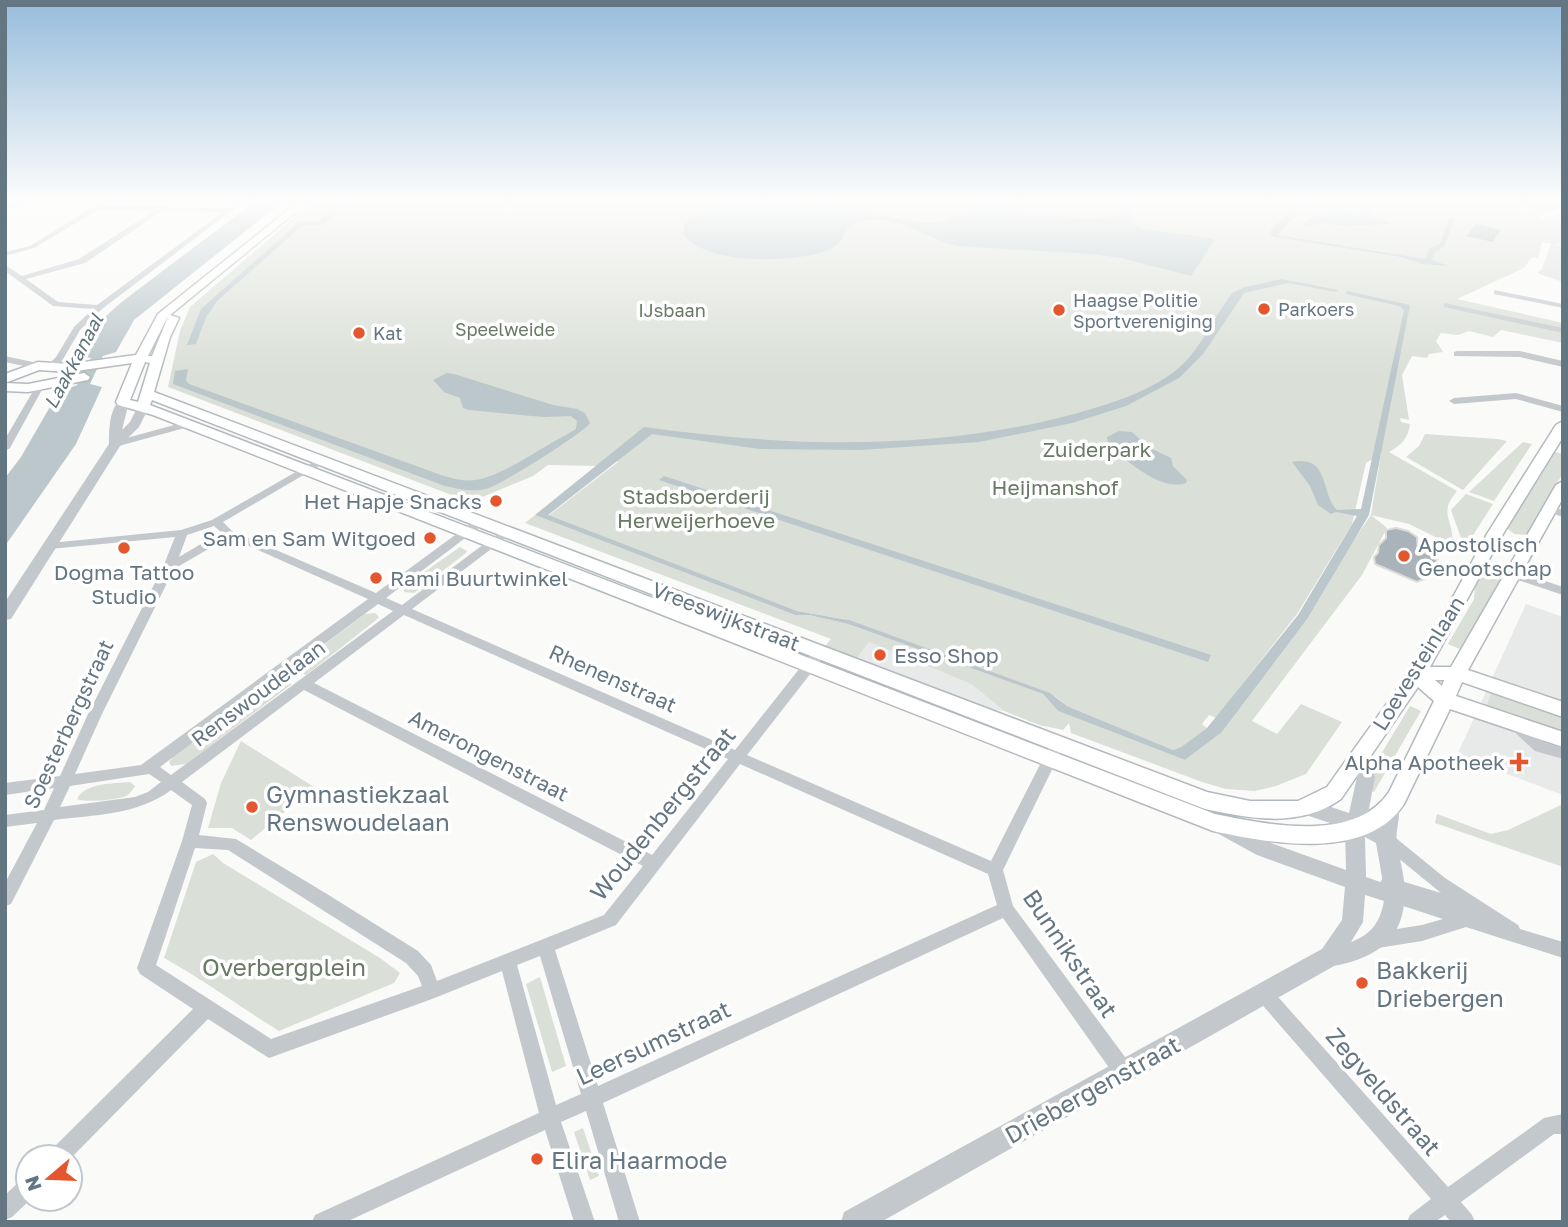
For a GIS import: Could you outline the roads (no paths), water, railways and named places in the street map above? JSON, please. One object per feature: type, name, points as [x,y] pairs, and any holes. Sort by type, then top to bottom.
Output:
[{"type":"main road","points":[[123,402],[162,316],[234,259]]},
{"type":"main road","points":[[146,401],[168,326],[187,298]]},
{"type":"main road","points":[[5,400],[90,371],[158,362]]},
{"type":"main road","points":[[7,378],[49,366],[90,371]]},
{"type":"main road","points":[[7,378],[40,386]]},
{"type":"main road","name":"Vreeswijkstraat","points":[[123,402],[146,401],[474,526],[1054,751],[1213,822],[1264,833],[1323,834],[1357,825],[1390,808]]},
{"type":"main road","name":"Vreeswijkstraat","points":[[146,401],[189,424],[313,465]]},
{"type":"main road","name":"Loevesteinlaan","points":[[1359,757],[1450,619],[1494,534],[1563,425]]},
{"type":"main road","name":"Loevesteinlaan","points":[[1390,808],[1458,673],[1513,574],[1556,512],[1563,485]]},
{"type":"main road","points":[[1415,674],[1458,673],[1563,710]]},
{"type":"main road","points":[[1415,674],[1446,700],[1563,740]]},
{"type":"main road","name":"Vreeswijkstraat","points":[[1054,751],[1205,800],[1228,806],[1272,811],[1310,807],[1334,793],[1359,757]]},
{"type":"street","points":[[21,278],[84,259]]},
{"type":"street","points":[[5,359],[49,366],[59,359],[77,329],[99,307],[163,259]]},
{"type":"street","points":[[5,268],[56,304],[99,307]]},
{"type":"street","points":[[1497,292],[1563,306]]},
{"type":"street","points":[[1447,305],[1563,331]]},
{"type":"street","points":[[1457,354],[1520,354],[1563,364]]},
{"type":"street","points":[[5,448],[40,386]]},
{"type":"street","points":[[1454,401],[1516,396],[1563,409]]},
{"type":"street","points":[[5,615],[115,444],[135,424],[146,401]]},
{"type":"street","points":[[115,444],[116,426],[123,402]]},
{"type":"street","points":[[115,444],[189,424]]},
{"type":"street","points":[[50,546],[182,533],[216,522],[313,465]]},
{"type":"street","name":"Rhenenstraat","points":[[216,522],[228,533],[404,608],[995,870]]},
{"type":"street","name":"Renswoudelaan","points":[[5,789],[133,773],[150,767],[474,526]]},
{"type":"street","name":"Soesterbergstraat","points":[[5,899],[49,815],[169,567],[182,533]]},
{"type":"street","points":[[169,567],[228,533]]},
{"type":"street","name":"Renswoudelaan","points":[[5,821],[137,803],[174,782],[501,537]]},
{"type":"street","points":[[1513,574],[1563,591]]},
{"type":"street","name":"Woudenbergstraat","points":[[150,767],[200,803],[190,841],[146,968],[270,1049],[508,962],[610,919],[740,757],[815,658]]},
{"type":"street","name":"Amerongenstraat","points":[[304,684],[654,864]]},
{"type":"street","points":[[1514,723],[1540,747],[1563,754]]},
{"type":"street","points":[[995,870],[1054,751]]},
{"type":"street","name":"Driebergenstraat","points":[[1330,956],[1352,922],[1357,825],[1366,777],[1359,757]]},
{"type":"street","name":"Vreeswijkstraat","points":[[1310,807],[1386,839],[1424,872],[1521,935]]},
{"type":"street","points":[[1378,940],[1392,920],[1394,890],[1386,839],[1390,808]]},
{"type":"street","name":"Vreeswijkstraat","points":[[1213,822],[1264,849],[1356,882],[1488,916]]},
{"type":"street","points":[[190,841],[231,844],[321,899],[412,957],[425,971],[432,991]]},
{"type":"street","name":"Bunnikstraat","points":[[995,870],[1006,909],[1124,1072]]},
{"type":"street","name":"Vreeswijkstraat","points":[[1394,890],[1464,920],[1521,935],[1563,950]]},
{"type":"street","name":"Leersumstraat","points":[[322,1222],[1006,909]]},
{"type":"street","points":[[1378,940],[1422,933],[1464,920]]},
{"type":"street","name":"Driebergenstraat","points":[[854,1222],[1330,956],[1348,954],[1378,940]]},
{"type":"street","points":[[545,946],[629,1222]]},
{"type":"street","points":[[508,962],[550,1117],[585,1222]]},
{"type":"street","name":"Zegveldstraat","points":[[1264,994],[1465,1222]]},
{"type":"street","points":[[72,1143],[206,1009]]},
{"type":"street","points":[[1417,1222],[1551,1125],[1563,1124]]},
{"type":"place","name":"Parkoers","points":[[1264,309]]},
{"type":"place","name":"Haagse Politie Sportvereniging","points":[[1059,310]]},
{"type":"place","name":"Kat","points":[[359,333]]},
{"type":"place","name":"Het Hapje Snacks","points":[[496,501]]},
{"type":"place","name":"Sam en Sam Witgoed","points":[[430,538]]},
{"type":"place","name":"Dogma Tattoo Studio","points":[[124,548]]},
{"type":"place","name":"Apostolisch Genootschap","points":[[1404,556]]},
{"type":"place","name":"Rami Buurtwinkel","points":[[376,578]]},
{"type":"place","name":"Esso Shop","points":[[880,655]]},
{"type":"place","name":"Alpha Apotheek","points":[[1519,762]]},
{"type":"place","name":"Gymnastiekzaal Renswoudelaan","points":[[252,807]]},
{"type":"place","name":"Bakkerij Driebergen","points":[[1362,983]]},
{"type":"place","name":"Elira Haarmode","points":[[537,1159]]},
{"type":"park label","name":"IJsbaan","points":[[672,310]]},
{"type":"park label","name":"Speelweide","points":[[505,329]]},
{"type":"park label","name":"Zuiderpark","points":[[1097,449]]},
{"type":"park label","name":"Heijmanshof","points":[[1055,487]]},
{"type":"park label","name":"Stadsboerderij Herweijerhoeve","points":[[696,508]]},
{"type":"park label","name":"Overbergplein","points":[[284,966]]},
{"type":"water label","name":"Laakkanaal","points":[[73,361]]}]
